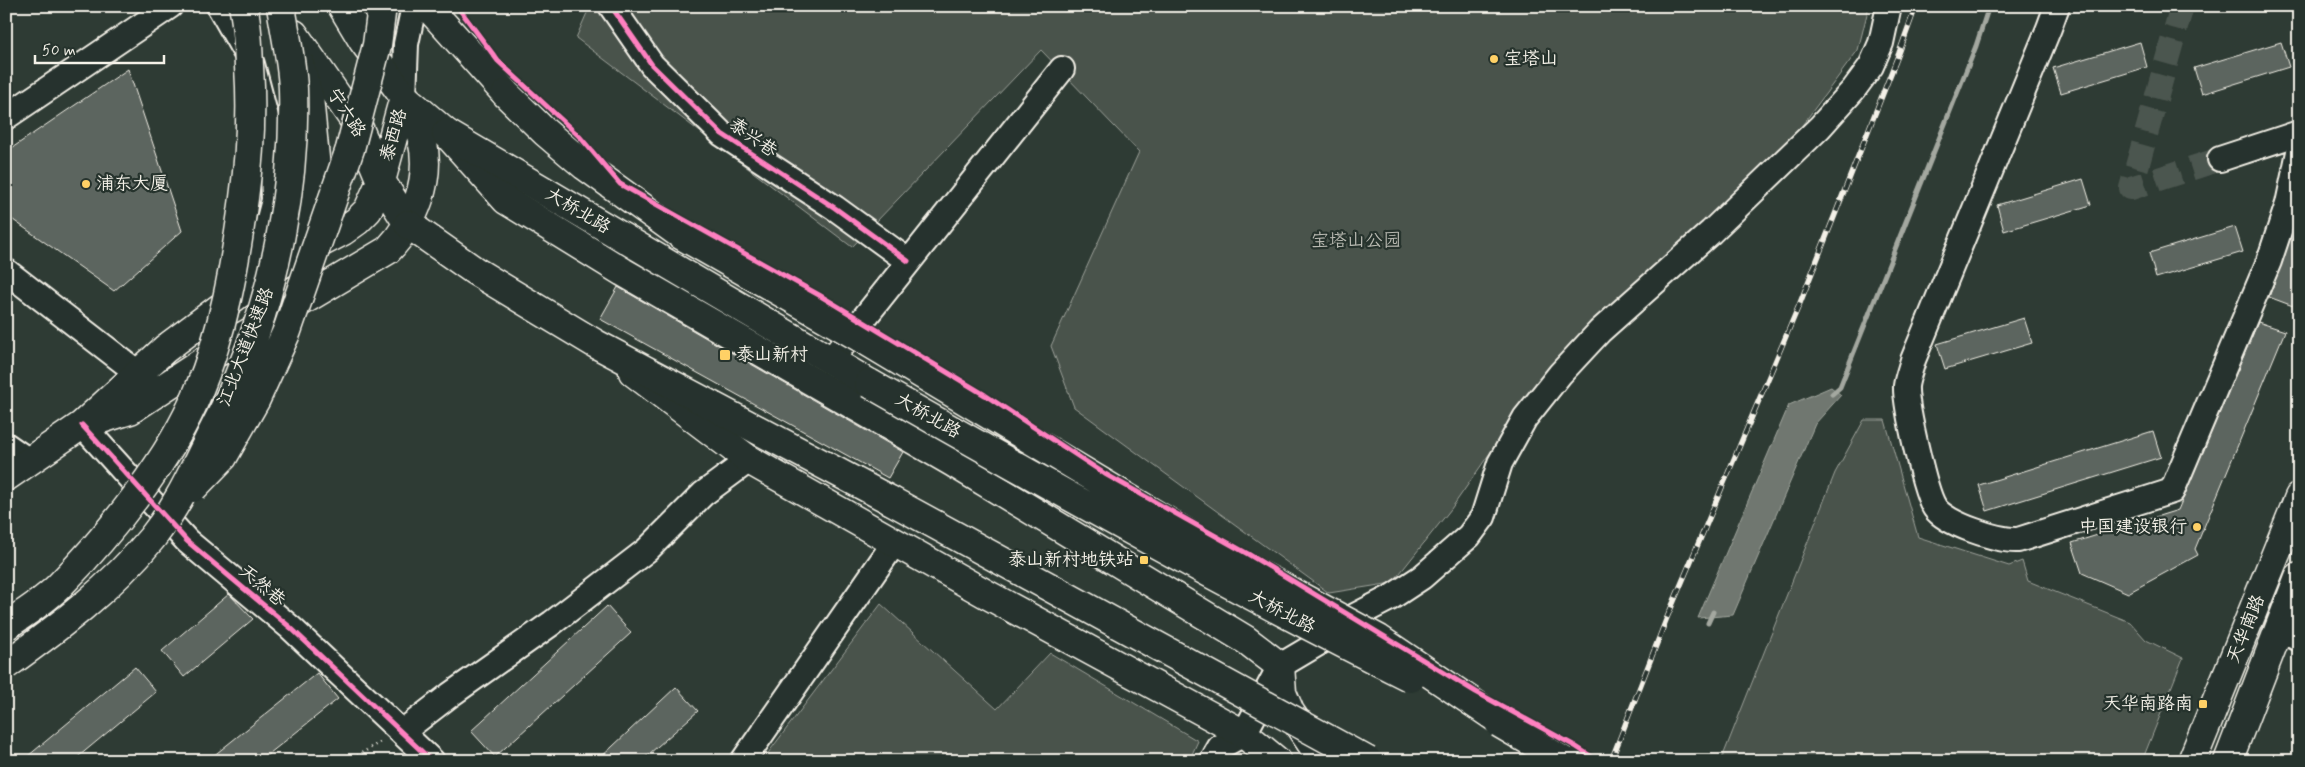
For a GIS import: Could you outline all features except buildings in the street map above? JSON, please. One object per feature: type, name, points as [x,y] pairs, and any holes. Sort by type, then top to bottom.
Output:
[{"type":"main road","name":"江北大道快速路","points":[[6,626],[59,586],[106,532],[155,470],[198,394],[212,355],[238,247],[250,161],[251,100],[247,22],[243,6]]},
{"type":"main road","name":"大桥北路","points":[[342,6],[363,41],[404,97],[446,133],[830,361],[1104,516],[1284,614],[1514,731],[1564,761]]},
{"type":"main road","points":[[177,505],[223,457],[256,399],[287,331],[350,149],[377,45],[382,6]]},
{"type":"main road","points":[[426,6],[473,59],[545,132],[629,200],[681,235],[868,342],[1224,555],[1379,639],[1514,731]]},
{"type":"main road","name":"江北大道快速路","points":[[6,665],[72,616],[115,578],[151,539],[177,505],[238,378],[270,285],[284,207],[291,152],[293,88],[281,13]]},
{"type":"main road","points":[[281,13],[309,97],[316,168],[307,202],[286,261]]},
{"type":"main road","name":"宁六路","points":[[281,13],[358,126],[381,181],[408,224]]},
{"type":"main road","name":"泰西路","points":[[6,477],[82,425],[165,349],[252,284],[286,261],[358,221],[368,210],[381,181],[404,97]]},
{"type":"main road","name":"泰西路","points":[[82,425],[130,410],[230,344],[388,250],[400,238],[408,224],[425,175],[422,138],[404,97]]},
{"type":"main road","points":[[446,133],[506,200],[623,272],[952,462],[1208,615],[1246,640],[1280,666],[1282,693],[1290,712],[1323,761]]},
{"type":"main road","points":[[408,224],[475,270],[596,344],[890,500],[1368,761]]},
{"type":"main road","points":[[596,344],[749,460],[1244,734],[1277,761]]},
{"type":"main road","name":"天华南路","points":[[2192,761],[2299,497]]},
{"type":"main road","name":"天华南路","points":[[2228,761],[2288,633],[2299,577]]},
{"type":"street","points":[[6,117],[170,6]]},
{"type":"street","points":[[219,6],[252,64],[272,140],[274,200],[252,284]]},
{"type":"street","points":[[404,97],[406,44],[414,6]]},
{"type":"street","name":"泰兴巷","points":[[611,6],[652,65],[722,134],[835,208],[908,261]]},
{"type":"street","points":[[1212,761],[1220,747],[1244,734],[1280,666],[1334,634],[1353,617],[1390,598],[1422,578],[1469,536],[1483,518],[1500,463],[1525,418],[1560,374],[1600,331],[1711,232],[1820,127],[1854,89],[1871,66],[1881,43],[1889,6]]},
{"type":"street","points":[[2056,6],[2034,65],[1913,360],[1906,386],[1908,405],[1927,486],[1934,508],[1944,516],[1992,538],[2006,541],[2018,540],[2172,491],[2269,261],[2288,204],[2299,152]]},
{"type":"street","points":[[830,361],[1062,70]]},
{"type":"street","points":[[2220,159],[2299,133]]},
{"type":"street","points":[[6,271],[138,373]]},
{"type":"street","name":"天然巷","points":[[82,425],[187,541],[291,628],[432,761]]},
{"type":"street","points":[[6,445],[29,461]]},
{"type":"street","points":[[402,732],[450,695],[552,623],[647,550],[703,494],[749,460]]},
{"type":"street","points":[[743,761],[895,542]]},
{"type":"path","points":[[349,761],[376,743],[402,732]]},
{"type":"green space","name":"宝塔山公园","points":[[590,6],[1869,6],[1858,50],[1783,151],[1590,323],[1494,447],[1451,509],[1392,583],[1329,593],[1074,407],[1051,346],[1139,152],[1041,50],[852,247],[576,38]]},
{"type":"green space","points":[[1864,420],[1885,420],[1918,537],[2009,566],[2022,561],[2028,581],[2130,622],[2146,640],[2183,658],[2142,761],[1721,761],[1835,473]]},
{"type":"green space","points":[[881,604],[997,709],[1050,653],[1198,741],[1189,761],[762,761]]},
{"type":"shaded area","points":[[1831,387],[1841,395],[1815,424],[1733,615],[1698,618],[1789,405]]},
{"type":"waterway","points":[[1832,394],[1840,387],[1976,46],[1989,6]]},
{"type":"waterway","points":[[1708,623],[1713,612]]},
{"type":"tunnel","points":[[2182,6],[2131,188],[2220,159]]},
{"type":"railway","points":[[1611,761],[1666,620],[1800,303],[1916,6]]},
{"type":"cycle path","points":[[457,6],[498,61],[580,137],[620,184],[819,295],[985,395],[1105,474],[1248,554],[1476,692],[1575,746],[1598,761]]},
{"type":"cycle path","points":[[611,6],[652,65],[722,134],[835,208],[908,261]]},
{"type":"cycle path","points":[[82,425],[187,541],[291,628],[432,761]]},
{"type":"place","name":"宝塔山","points":[[1494,59]]},
{"type":"place","name":"浦东大厦","points":[[86,184]]},
{"type":"place","name":"泰山新村","points":[[725,355]]},
{"type":"place","name":"中国建设银行","points":[[2197,527]]},
{"type":"place","name":"泰山新村地铁站","points":[[1144,560]]},
{"type":"place","name":"天华南路南","points":[[2203,704]]}]
